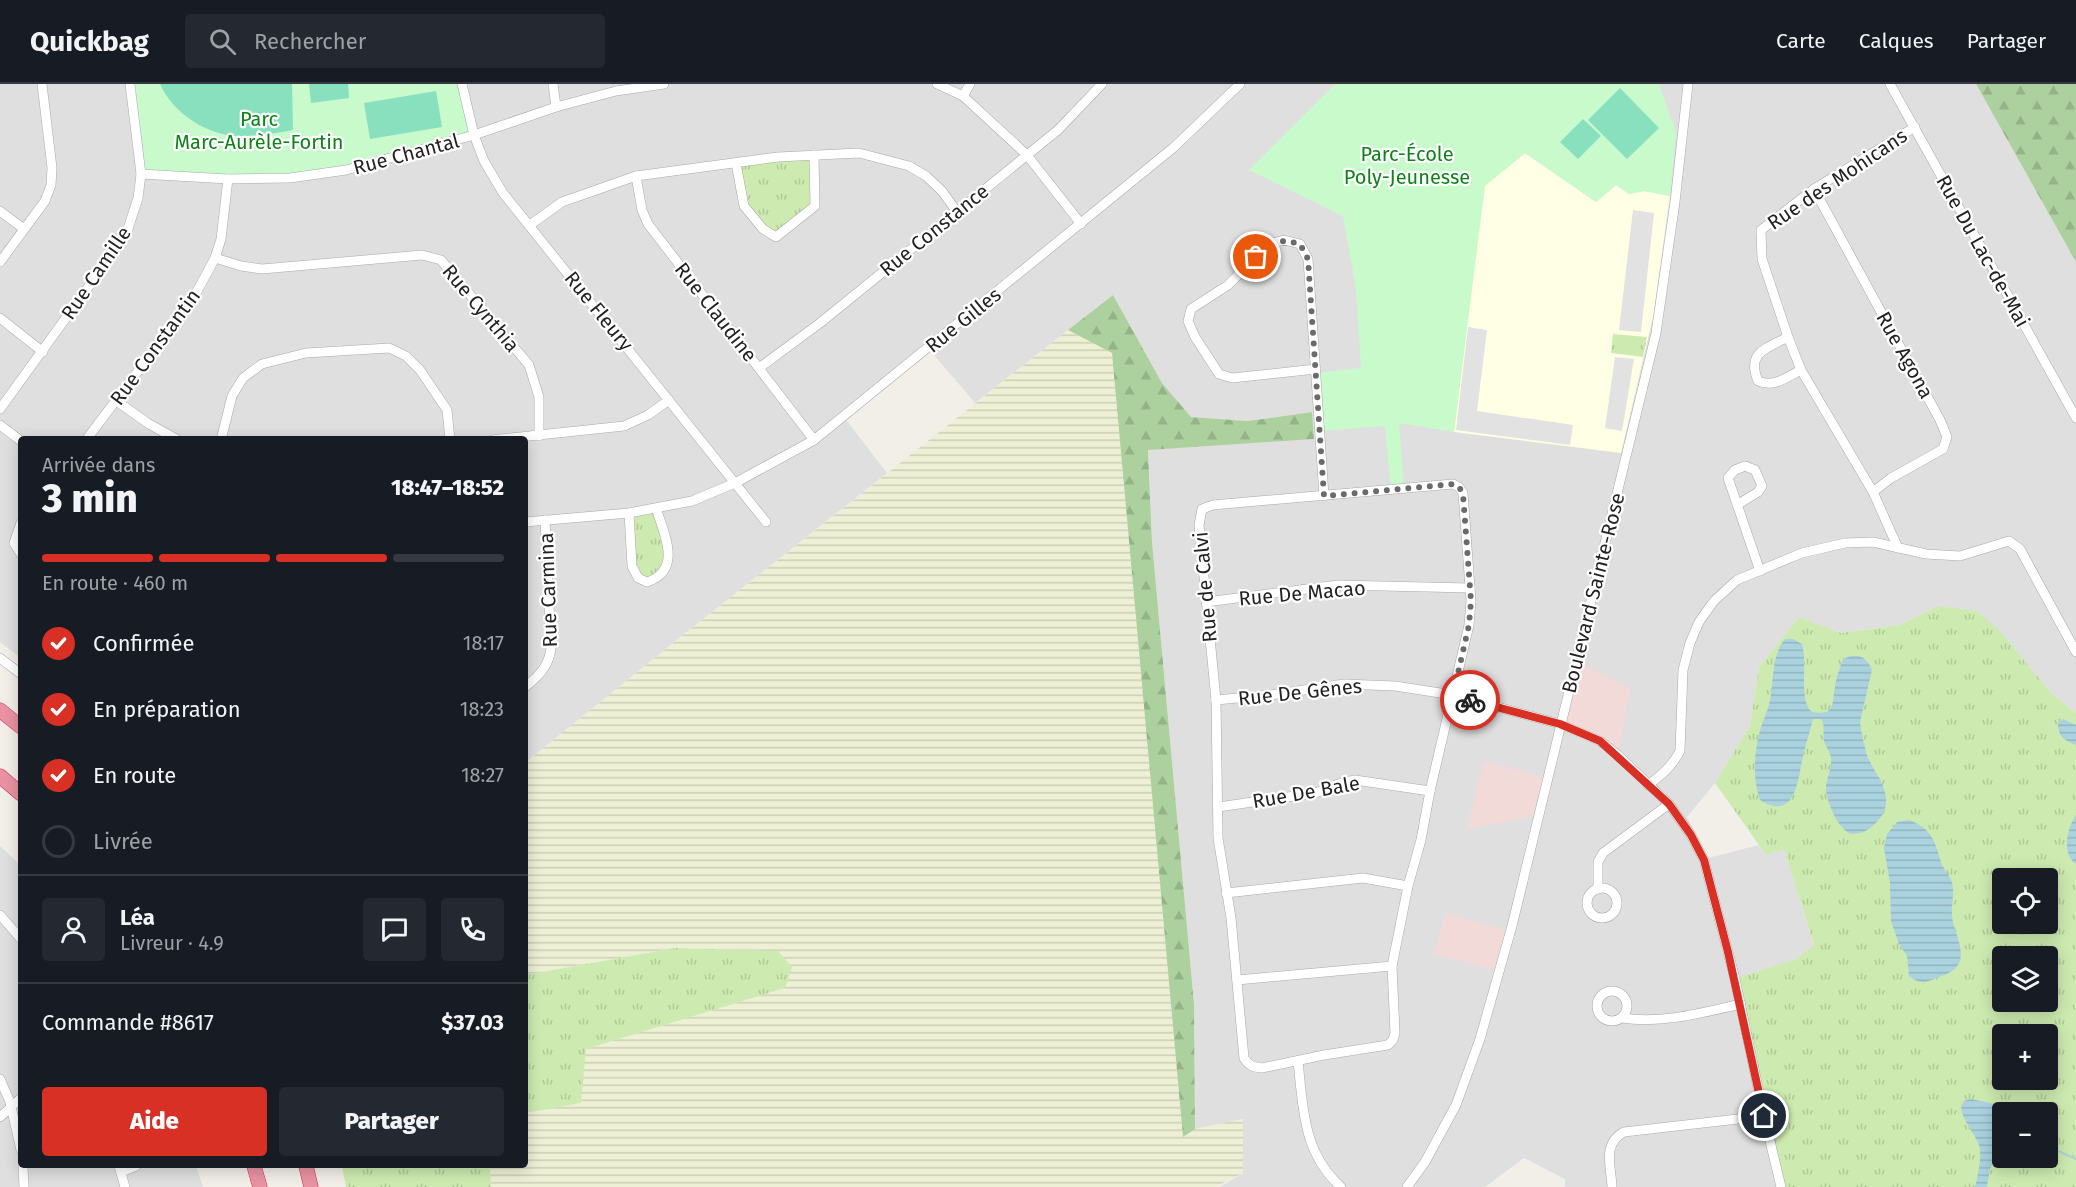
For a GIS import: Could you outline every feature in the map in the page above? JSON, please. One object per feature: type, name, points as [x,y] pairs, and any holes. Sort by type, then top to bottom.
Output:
[{"type":"highway","points":[[0,710],[18,725]]},
{"type":"highway","points":[[0,776],[18,791]]},
{"type":"highway","points":[[255,1168],[260,1187]]},
{"type":"highway","points":[[306,1168],[311,1187]]},
{"type":"street","points":[[0,262],[45,201],[51,185],[52,168],[42,84]]},
{"type":"street","name":"Rue Camille","points":[[0,409],[126,235],[138,198],[141,174],[130,84]]},
{"type":"street","name":"Rue Fleury","points":[[462,84],[474,135],[484,162],[503,193],[766,522]]},
{"type":"street","points":[[553,84],[556,107]]},
{"type":"street","name":"Rue Chantal","points":[[141,174],[228,179],[290,178],[346,170],[474,135],[556,107],[616,91],[664,84]]},
{"type":"street","points":[[937,84],[963,96],[1027,155],[1081,224]]},
{"type":"street","points":[[963,96],[970,84]]},
{"type":"street","name":"Rue Constance","points":[[759,368],[820,323],[1058,130],[1102,84]]},
{"type":"street","name":"Rue Gilles","points":[[528,522],[629,513],[692,501],[735,483],[814,440],[1173,148],[1240,84]]},
{"type":"street","name":"Boulevard Sainte-Rose","points":[[1407,1187],[1442,1132],[1470,1069],[1512,926],[1656,333],[1676,202],[1688,84]]},
{"type":"street","name":"Rue Du Lac-de-Mai","points":[[1890,84],[2076,418]]},
{"type":"street","name":"Rue des Mohicans","points":[[1898,548],[1873,492],[1801,370],[1762,259],[1761,230],[1814,189],[1915,127]]},
{"type":"street","points":[[530,225],[562,202],[636,176],[778,157],[859,153],[909,166],[926,176],[942,191],[957,212]]},
{"type":"street","points":[[736,163],[744,206],[763,229],[776,237],[815,206],[814,155]]},
{"type":"street","name":"Rue Claudine","points":[[636,176],[642,210],[648,224],[814,440]]},
{"type":"street","name":"Rue Constantin","points":[[89,436],[194,297],[215,258],[221,239],[228,179]]},
{"type":"street","name":"Rue Agona","points":[[1814,189],[1940,420],[1947,437],[1943,449],[1891,478],[1873,492]]},
{"type":"street","points":[[0,211],[24,229]]},
{"type":"street","points":[[1316,369],[1232,378],[1219,374],[1191,329],[1188,321],[1191,309],[1228,285],[1270,244],[1284,240],[1300,244],[1308,259],[1316,369],[1324,496]]},
{"type":"street","name":"Rue Cynthia","points":[[215,258],[241,266],[262,268],[422,255],[441,260],[529,365],[538,397],[539,435]]},
{"type":"street","points":[[0,318],[43,352]]},
{"type":"street","points":[[1788,337],[1759,352],[1755,362],[1758,381],[1766,385],[1775,383],[1801,370]]},
{"type":"street","points":[[222,436],[232,396],[243,378],[262,364],[306,353],[389,348],[406,356],[420,370],[447,410],[450,436]]},
{"type":"street","points":[[115,400],[171,436]]},
{"type":"street","points":[[528,436],[624,426],[648,415],[669,400]]},
{"type":"street","points":[[0,425],[18,439]]},
{"type":"street","name":"Rue de Calvi","points":[[1453,484],[1459,487],[1463,494],[1470,588],[1469,625],[1430,791],[1421,840],[1408,886],[1392,966],[1395,1033],[1393,1040],[1388,1045],[1262,1068],[1248,1065],[1244,1058],[1231,918],[1218,838],[1216,700],[1199,525],[1202,508],[1213,505],[1324,496],[1453,484]]},
{"type":"street","points":[[1737,505],[1760,570]]},
{"type":"street","points":[[629,513],[632,566],[638,578],[647,582],[658,579],[668,567],[669,548],[656,508]]},
{"type":"street","name":"Rue Carmina","points":[[528,685],[539,676],[549,659],[551,648],[546,520]]},
{"type":"street","points":[[18,532],[14,543],[18,549]]},
{"type":"street","points":[[1648,785],[1665,773],[1680,751],[1683,670],[1690,643],[1699,622],[1714,601],[1737,580],[1802,553],[1845,543],[1873,542],[1926,554],[1960,556],[2009,541],[2020,549],[2076,652]]},
{"type":"street","name":"Rue De Macao","points":[[1206,602],[1338,585],[1470,588]]},
{"type":"street","points":[[0,658],[18,672]]},
{"type":"street","name":"Rue De Gênes","points":[[1216,700],[1344,684],[1395,686],[1453,695],[1560,724],[1600,741],[1669,804],[1691,835],[1704,860],[1741,1004],[1781,1187]]},
{"type":"street","name":"Rue De Bale","points":[[1218,807],[1315,793],[1355,780],[1430,791]]},
{"type":"street","points":[[1598,889],[1598,862],[1602,853],[1669,804]]},
{"type":"street","points":[[1226,893],[1363,878],[1408,886]]},
{"type":"street","points":[[0,915],[18,936]]},
{"type":"street","points":[[1237,980],[1392,966]]},
{"type":"street","points":[[1622,1018],[1633,1020],[1682,1018],[1741,1004]]},
{"type":"street","points":[[1298,1061],[1304,1121],[1309,1137],[1316,1154],[1341,1187]]},
{"type":"street","points":[[0,1079],[11,1107],[18,1137]]},
{"type":"street","points":[[0,1117],[18,1101]]},
{"type":"street","points":[[1612,1187],[1609,1147],[1615,1137],[1624,1132],[1764,1116]]},
{"type":"street","points":[[22,1168],[24,1187]]},
{"type":"street","points":[[120,1169],[125,1187]]},
{"type":"shaded area","points":[[0,84],[1976,84],[2076,262],[2076,713],[2051,693],[2001,632],[1938,606],[1900,625],[1841,633],[1799,617],[1759,667],[1750,726],[1715,783],[1687,817],[1708,858],[1759,845],[1766,855],[1784,848],[1814,946],[1796,959],[1735,980],[1781,1187],[1565,1187],[1565,1179],[1524,1158],[1485,1187],[1220,1187],[1243,1173],[1243,1119],[1195,1129],[1194,1004],[1152,542],[1148,449],[1314,439],[1312,412],[1248,421],[1191,417],[1162,383],[1113,295],[975,403],[928,348],[844,417],[887,473],[528,761],[528,436],[18,436],[18,656],[0,642]]},
{"type":"shaded area","points":[[1525,153],[1596,202],[1616,185],[1629,194],[1644,191],[1670,196],[1653,317],[1621,453],[1454,432],[1484,186]]},
{"type":"shaded area","points":[[1633,210],[1654,213],[1641,332],[1619,330]]},
{"type":"shaded area","points":[[1468,327],[1487,330],[1477,411],[1573,425],[1570,445],[1456,430]]},
{"type":"shaded area","points":[[1068,330],[1112,353],[1183,1136],[1195,1129],[1243,1119],[1243,1173],[1215,1187],[491,1187],[490,1168],[528,1168],[528,1112],[581,1102],[585,1049],[785,988],[675,948],[528,974],[528,761]]},
{"type":"shaded area","points":[[1615,357],[1634,359],[1622,431],[1605,428]]},
{"type":"shaded area","points":[[1576,661],[1630,688],[1618,755],[1560,724]]},
{"type":"shaded area","points":[[1484,761],[1548,778],[1540,815],[1467,829]]},
{"type":"shaded area","points":[[0,846],[18,863],[18,1168],[197,1168],[203,1187],[0,1187]]},
{"type":"shaded area","points":[[1446,913],[1508,931],[1497,971],[1434,954]]},
{"type":"green space","name":"Parc Marc-Aurèle-Fortin","points":[[130,84],[462,84],[474,135],[346,170],[290,178],[141,174]]},
{"type":"green space","points":[[160,84],[292,84],[293,130],[245,136],[214,132],[182,113],[166,95]]},
{"type":"green space","points":[[309,84],[348,84],[349,98],[311,103]]},
{"type":"green space","name":"Parc-École Poly-Jeunesse","points":[[1335,84],[1659,84],[1676,133],[1670,196],[1644,191],[1629,194],[1616,185],[1596,202],[1525,153],[1485,186],[1454,432],[1399,423],[1404,488],[1391,490],[1385,426],[1320,431],[1316,373],[1361,368],[1356,289],[1343,216],[1249,170]]},
{"type":"green space","points":[[1976,84],[2076,84],[2076,262]]},
{"type":"green space","points":[[1620,88],[1659,128],[1627,159],[1588,120]]},
{"type":"green space","points":[[436,91],[442,127],[370,139],[364,103]]},
{"type":"green space","points":[[1583,119],[1601,136],[1578,159],[1560,142]]},
{"type":"green space","points":[[814,155],[815,206],[776,237],[744,206],[736,163]]},
{"type":"green space","points":[[1113,295],[1162,383],[1191,417],[1248,421],[1312,412],[1314,439],[1148,450],[1152,542],[1194,1004],[1195,1129],[1183,1137],[1112,353],[1068,330]]},
{"type":"green space","points":[[1613,334],[1647,337],[1643,357],[1611,353]]},
{"type":"green space","points":[[656,508],[668,566],[647,582],[632,566],[629,513]]},
{"type":"green space","points":[[1938,606],[1977,611],[2001,632],[2051,693],[2076,713],[2076,1187],[1781,1187],[1735,979],[1796,959],[1814,945],[1784,849],[1766,855],[1715,783],[1750,726],[1759,667],[1799,617],[1841,633],[1900,625]]},
{"type":"green space","points":[[675,948],[778,951],[792,967],[785,988],[586,1049],[581,1103],[528,1112],[528,974]]},
{"type":"green space","points":[[342,1168],[490,1168],[491,1187],[346,1187]]},
{"type":"water","points":[[1785,639],[1793,639],[1802,644],[1805,699],[1812,712],[1825,712],[1831,708],[1836,680],[1843,659],[1853,656],[1861,657],[1867,661],[1872,670],[1860,725],[1868,758],[1883,786],[1886,801],[1881,817],[1866,831],[1854,834],[1848,832],[1838,822],[1830,807],[1826,786],[1831,758],[1824,741],[1821,719],[1813,719],[1797,786],[1788,802],[1781,806],[1772,806],[1760,800],[1755,773],[1757,745],[1770,701],[1777,653]]},
{"type":"water","points":[[2063,719],[2076,725],[2076,745],[2065,740],[2061,735],[2058,723]]},
{"type":"water","points":[[2076,815],[2076,864],[2068,854],[2067,841]]},
{"type":"water","points":[[1909,820],[1922,827],[1931,836],[1942,865],[1951,880],[1952,915],[1961,950],[1960,961],[1956,968],[1924,982],[1909,976],[1907,956],[1899,944],[1891,921],[1890,883],[1884,848],[1887,834],[1897,822]]},
{"type":"water","points":[[1971,1099],[1992,1103],[1992,1165],[1987,1187],[1975,1187],[1980,1163],[1980,1149],[1962,1113],[1961,1107],[1964,1102]]},
{"type":"waterway","points":[[2058,1151],[2076,1159]]},
{"type":"way so far","points":[[1256,257],[1270,244],[1284,240],[1300,244],[1308,259],[1324,496],[1453,484],[1459,487],[1463,494],[1471,601],[1469,625],[1453,695],[1470,700]]},
{"type":"route","points":[[1470,700],[1560,724],[1600,741],[1669,804],[1691,835],[1704,860],[1728,952],[1764,1116]]}]
